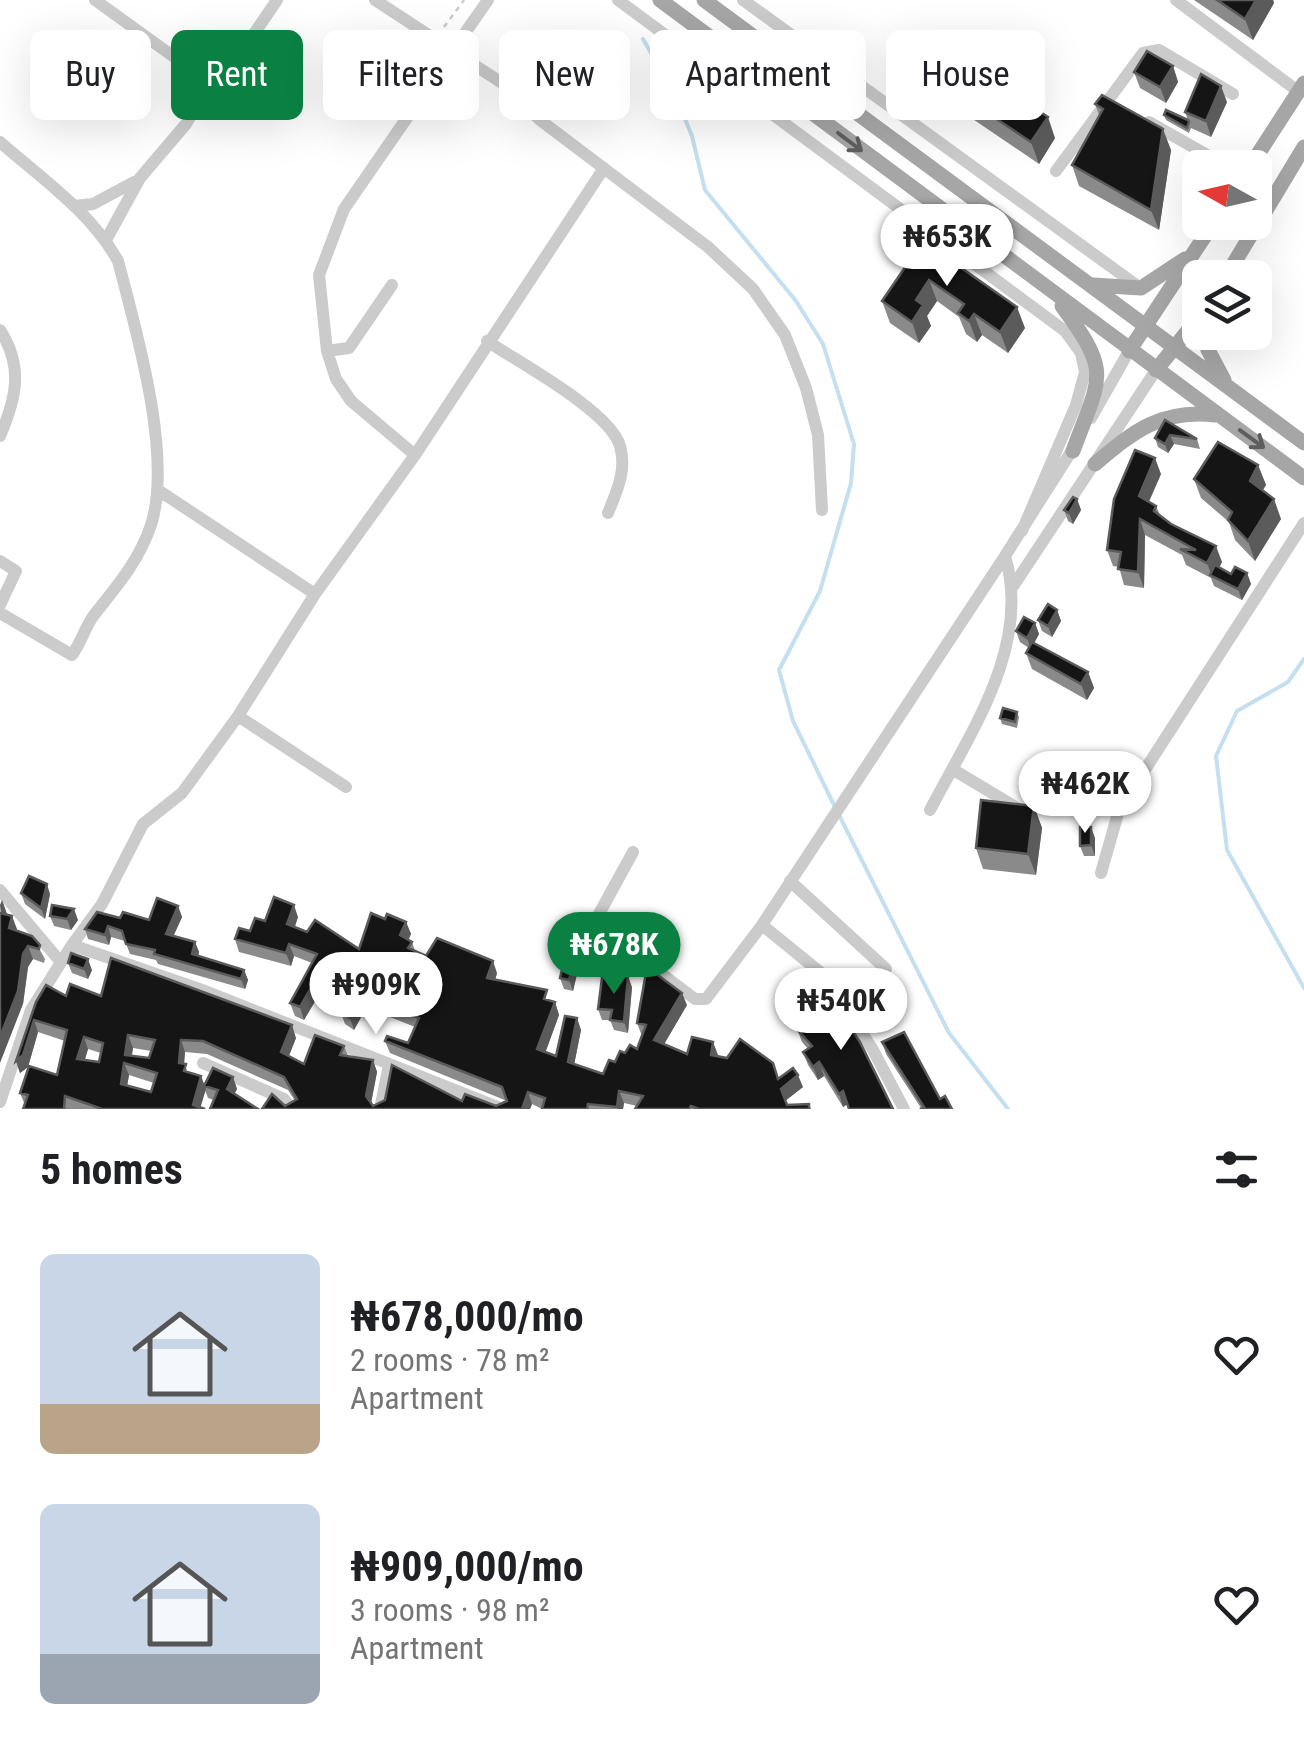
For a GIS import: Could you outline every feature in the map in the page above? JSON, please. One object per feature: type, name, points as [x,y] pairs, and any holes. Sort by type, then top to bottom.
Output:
[{"type":"main road","points":[[660,0],[1304,478]]},
{"type":"main road","points":[[704,0],[1304,443]]},
{"type":"main road","points":[[1261,150],[1302,87]]},
{"type":"main road","points":[[1236,260],[1304,147]]},
{"type":"main road","points":[[1129,350],[1202,242]]},
{"type":"main road","points":[[1086,283],[1115,290],[1140,288],[1159,280],[1202,242]]},
{"type":"main road","points":[[1054,295],[1094,351],[1098,375],[1072,451]]},
{"type":"main road","points":[[1156,370],[1182,337]]},
{"type":"main road","points":[[1208,350],[1226,384]]},
{"type":"main road","points":[[1094,464],[1162,418],[1184,412],[1220,416]]},
{"type":"street","points":[[95,0],[171,55]]},
{"type":"street","points":[[257,30],[277,0]]},
{"type":"street","points":[[375,0],[418,30]]},
{"type":"street","points":[[467,30],[488,0]]},
{"type":"street","points":[[618,0],[1065,331],[1081,352],[1085,372],[1076,405],[1022,530]]},
{"type":"street","points":[[743,0],[1140,288]]},
{"type":"street","points":[[1176,0],[1302,87]]},
{"type":"street","points":[[1056,172],[1136,58],[1150,50],[1159,50],[1233,94]]},
{"type":"street","points":[[479,69],[708,247],[753,289],[785,335],[806,388],[818,435],[822,510]]},
{"type":"street","points":[[1108,99],[1123,108]]},
{"type":"street","points":[[1138,116],[1198,150]]},
{"type":"street","points":[[106,240],[140,178],[188,120]]},
{"type":"street","points":[[405,120],[344,208],[319,275],[327,351],[336,379],[351,402],[416,455]]},
{"type":"street","points":[[0,142],[74,206],[106,240],[118,260],[151,410],[158,490],[151,524],[132,567],[92,618],[72,656],[0,613]]},
{"type":"street","points":[[7,1109],[0,1102],[31,1010],[59,960],[102,904],[143,824],[182,793],[238,716],[315,594],[416,455],[487,341],[604,168]]},
{"type":"street","points":[[74,206],[118,193],[140,178]]},
{"type":"street","points":[[327,351],[349,348],[392,285]]},
{"type":"street","points":[[0,330],[15,362],[16,398],[0,436]]},
{"type":"street","points":[[487,341],[604,420],[620,444],[622,480],[608,513]]},
{"type":"street","points":[[633,852],[594,923],[695,999],[706,999],[762,925],[1022,530],[1129,350]]},
{"type":"street","points":[[1014,585],[1156,370]]},
{"type":"street","points":[[158,490],[315,594]]},
{"type":"street","points":[[1101,873],[1119,810],[1304,523]]},
{"type":"street","points":[[930,810],[988,702],[1006,652],[1014,585],[1005,556]]},
{"type":"street","points":[[0,561],[16,571],[0,604]]},
{"type":"street","points":[[238,716],[346,787]]},
{"type":"street","points":[[952,769],[1031,816]]},
{"type":"street","points":[[790,881],[886,969]]},
{"type":"street","points":[[0,890],[59,960]]},
{"type":"street","points":[[762,925],[826,978],[873,1050],[904,1109]]},
{"type":"street","points":[[72,944],[205,991],[503,1109]]},
{"type":"street","points":[[203,1063],[284,1098],[292,1109]]},
{"type":"street","points":[[380,1109],[389,1064]]},
{"type":"path","points":[[439,30],[464,0]]},
{"type":"building","points":[[1217,0],[1256,0],[1245,19]]},
{"type":"building","points":[[1147,51],[1173,66],[1160,87],[1134,72]]},
{"type":"building","points":[[1201,74],[1221,86],[1206,121],[1185,112]]},
{"type":"building","points":[[1102,95],[1163,129],[1151,210],[1072,165],[1103,109],[1095,104]]},
{"type":"building","points":[[1166,110],[1188,120],[1187,128],[1164,115]]},
{"type":"building","points":[[1048,117],[1031,142],[998,120]]},
{"type":"building","points":[[923,241],[1017,307],[1000,332],[974,314],[969,321],[958,313],[964,304],[929,280],[916,300],[923,305],[912,322],[882,301]]},
{"type":"building","points":[[1165,420],[1197,439],[1170,435],[1165,444],[1155,438]]},
{"type":"building","points":[[1218,442],[1258,465],[1250,481],[1274,499],[1248,541],[1228,520],[1232,512],[1194,479]]},
{"type":"building","points":[[1135,450],[1155,458],[1139,496],[1156,506],[1154,511],[1171,524],[1216,546],[1207,563],[1180,549],[1196,550],[1140,519],[1138,572],[1118,569],[1121,552],[1107,550],[1114,499]]},
{"type":"building","points":[[1073,497],[1077,499],[1069,513],[1064,510]]},
{"type":"building","points":[[1215,565],[1231,574],[1235,567],[1247,573],[1238,589],[1210,575]]},
{"type":"building","points":[[1048,604],[1057,610],[1048,626],[1038,620]]},
{"type":"building","points":[[1024,617],[1035,623],[1027,638],[1016,631]]},
{"type":"building","points":[[1032,642],[1088,672],[1081,684],[1026,653]]},
{"type":"building","points":[[1003,708],[1017,712],[1015,722],[1000,718]]},
{"type":"building","points":[[981,800],[1034,806],[1028,854],[976,848]]},
{"type":"building","points":[[1080,827],[1091,827],[1091,845],[1080,846]]},
{"type":"building","points":[[29,876],[47,884],[41,908],[21,893]]},
{"type":"building","points":[[274,897],[294,905],[287,924],[307,932],[315,920],[359,949],[371,913],[385,919],[387,914],[406,922],[400,935],[412,942],[408,948],[426,956],[437,938],[493,961],[487,978],[547,990],[544,999],[555,1002],[537,1049],[556,1056],[565,1016],[577,1018],[568,1062],[603,1074],[609,1060],[615,1062],[620,1051],[625,1053],[630,1045],[637,1049],[646,1025],[637,1023],[647,967],[682,993],[654,1040],[687,1054],[692,1037],[713,1042],[711,1055],[727,1058],[740,1039],[773,1063],[778,1079],[793,1068],[798,1075],[781,1089],[787,1105],[809,1104],[809,1109],[635,1109],[643,1096],[619,1091],[617,1107],[588,1104],[587,1109],[542,1109],[545,1098],[528,1092],[522,1109],[262,1109],[272,1094],[285,1106],[297,1099],[284,1077],[203,1041],[181,1040],[179,1063],[186,1064],[184,1071],[201,1076],[193,1105],[205,1109],[102,1109],[65,1096],[64,1109],[23,1109],[28,1095],[20,1093],[29,1066],[57,1075],[67,1030],[34,1020],[23,1055],[16,1061],[36,1002],[46,985],[66,996],[70,984],[101,996],[111,958],[292,1025],[281,1052],[304,1064],[315,1035],[344,1046],[340,1055],[373,1060],[366,1096],[373,1106],[385,1100],[392,1065],[462,1101],[465,1094],[496,1106],[507,1101],[502,1087],[385,1041],[387,1036],[408,1043],[419,1018],[370,999],[372,987],[364,985],[372,964],[352,958],[342,975],[366,989],[350,1018],[341,1012],[345,1005],[312,986],[300,1007],[290,1003],[317,954],[289,944],[286,953],[235,939],[239,928],[250,931],[255,918],[265,921]],"holes":[[[128,1035],[155,1040],[149,1058],[125,1055]],[[84,1037],[103,1043],[99,1062],[77,1059]],[[124,1063],[157,1073],[151,1092],[121,1084]]]},
{"type":"building","points":[[157,898],[178,906],[166,934],[195,942],[192,954],[244,970],[241,979],[126,944],[122,931],[108,926],[105,935],[85,929],[97,912],[120,918],[123,912],[149,920]]},
{"type":"building","points":[[52,905],[74,909],[67,919],[50,916]]},
{"type":"building","points":[[0,913],[12,916],[9,928],[32,936],[40,945],[39,949],[28,946],[23,954],[18,991],[0,1037]]},
{"type":"building","points":[[571,932],[580,935],[569,980],[560,978]]},
{"type":"building","points":[[71,953],[88,959],[84,969],[68,963]]},
{"type":"building","points":[[628,976],[624,1022],[610,1020],[612,1010],[598,1009],[602,978]]},
{"type":"building","points":[[820,981],[860,1042],[893,1109],[849,1109],[843,1091],[839,1094],[819,1062],[813,1067],[803,1052],[812,1046],[797,1029],[815,1014],[802,993]]},
{"type":"building","points":[[904,1032],[940,1099],[945,1096],[952,1109],[920,1109],[924,1107],[882,1042]]},
{"type":"building","points":[[213,1068],[233,1077],[227,1089],[258,1109],[210,1109],[218,1090],[204,1086]]},
{"type":"waterway","points":[[643,39],[674,92],[692,136],[705,190],[796,301],[823,344],[854,444],[851,483],[820,591],[779,670],[793,721],[834,805]]},
{"type":"waterway","points":[[1304,659],[1288,682],[1237,711],[1216,756],[1227,850],[1304,988]]},
{"type":"waterway","points":[[838,813],[949,1033],[1008,1109]]}]
